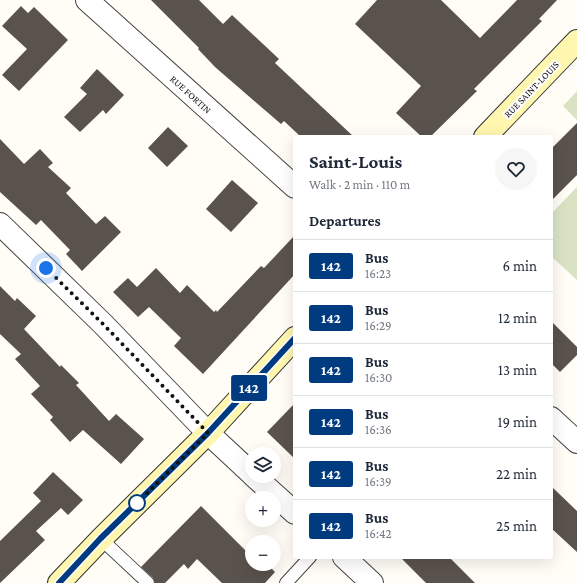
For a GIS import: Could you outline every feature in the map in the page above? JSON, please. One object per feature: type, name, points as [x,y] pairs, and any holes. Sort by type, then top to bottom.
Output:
[{"type":"main road","name":"RUE SAINT-LOUIS","points":[[487,135],[577,41]]},
{"type":"main road","points":[[59,583],[100,539],[208,433],[293,340]]},
{"type":"street","name":"RUE FORTIN","points":[[87,0],[293,185]]},
{"type":"street","points":[[0,224],[103,324],[208,433],[245,467]]},
{"type":"street","points":[[553,420],[577,442]]},
{"type":"street","points":[[262,483],[293,511]]},
{"type":"street","points":[[346,559],[372,583]]},
{"type":"lane","points":[[100,539],[148,583]]},
{"type":"lane","points":[[286,583],[308,559]]},
{"type":"green space","points":[[577,91],[577,120],[563,106]]},
{"type":"green space","points":[[577,187],[577,280],[553,258],[553,212]]},
{"type":"building","points":[[151,0],[199,0],[223,24],[232,15],[279,59],[275,63],[352,135],[299,135],[284,121],[281,124],[215,67],[198,49],[199,48]]},
{"type":"building","points":[[377,0],[441,0],[480,38],[517,0],[557,0],[539,19],[542,21],[474,89],[477,91],[432,135],[420,135],[396,113],[421,86],[355,24]]},
{"type":"building","points":[[21,6],[28,13],[34,7],[68,40],[19,91],[2,75],[27,49],[2,26]]},
{"type":"building","points":[[97,69],[124,95],[106,114],[103,110],[80,132],[64,117],[87,94],[80,88]]},
{"type":"building","points":[[577,123],[577,175],[553,199],[553,147]]},
{"type":"building","points":[[168,127],[188,146],[167,167],[148,148]]},
{"type":"building","points":[[0,139],[24,164],[40,149],[53,163],[48,167],[71,188],[66,193],[96,224],[105,216],[121,232],[82,271],[66,254],[70,250],[41,220],[36,225],[0,192]]},
{"type":"building","points":[[232,180],[258,203],[231,232],[206,209]]},
{"type":"building","points":[[293,237],[293,276],[203,374],[174,346],[181,338],[149,307],[138,317],[113,292],[128,278],[137,287],[156,268],[180,293],[187,285],[214,312],[216,310],[217,312],[261,266],[264,268]]},
{"type":"building","points":[[0,286],[15,301],[17,298],[36,316],[24,329],[60,367],[61,365],[79,383],[76,385],[109,421],[116,414],[144,439],[121,464],[83,430],[70,442],[50,420],[53,417],[31,394],[40,386],[15,359],[21,354],[0,334]]},
{"type":"building","points":[[553,323],[577,347],[577,355],[560,372],[553,365]]},
{"type":"building","points":[[293,405],[293,457],[267,432]]},
{"type":"building","points":[[53,472],[83,500],[68,515],[61,508],[36,531],[45,540],[0,583],[0,541],[41,501],[33,493]]},
{"type":"building","points":[[553,488],[577,511],[577,552],[553,530]]},
{"type":"building","points":[[201,506],[245,550],[245,571],[275,572],[265,583],[222,583],[197,559],[188,569],[184,564],[165,583],[155,583],[153,578],[141,567]]},
{"type":"building","points":[[402,559],[451,559],[475,583],[426,583]]},
{"type":"bus line","name":"142","points":[[59,583],[100,539],[208,433],[293,340]]},
{"type":"route","points":[[46,268],[103,324],[208,433],[132,508],[137,503]]}]
